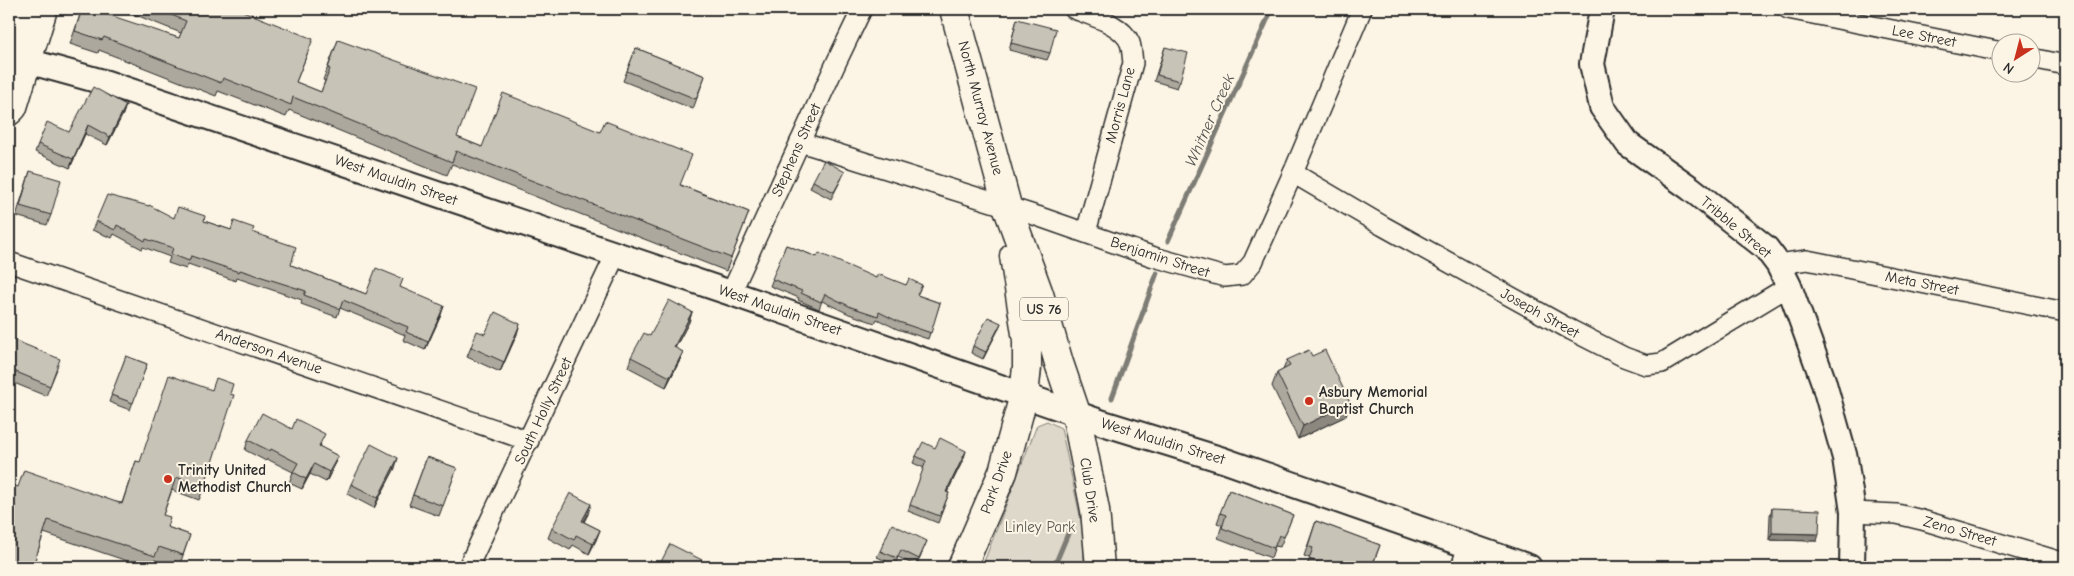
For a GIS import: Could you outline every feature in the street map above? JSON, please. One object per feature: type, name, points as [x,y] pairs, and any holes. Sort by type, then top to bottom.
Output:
[{"type":"main road","points":[[9,40],[18,9]]},
{"type":"main road","points":[[9,111],[13,108],[18,59],[43,9]]},
{"type":"main road","name":"North Murray Avenue","points":[[954,9],[1007,206],[1039,294],[1076,413]]},
{"type":"main road","name":"North Murray Avenue","points":[[1007,206],[1026,340],[1027,367],[1024,395]]},
{"type":"main road","name":"Park Drive","points":[[962,567],[1003,472],[1024,395]]},
{"type":"main road","name":"Club Drive","points":[[1076,413],[1095,510],[1100,567]]},
{"type":"street","name":"Stephens Street","points":[[731,293],[862,9]]},
{"type":"street","name":"Morris Lane","points":[[1074,9],[1108,23],[1125,34],[1131,44],[1133,63],[1086,232]]},
{"type":"street","name":"Benjamin Street","points":[[800,142],[1007,206],[1154,257],[1225,277],[1242,275],[1253,262],[1293,174],[1362,9]]},
{"type":"street","name":"Tribble Street","points":[[1602,9],[1592,64],[1602,106],[1628,144],[1690,188],[1766,248],[1778,264],[1789,286],[1824,380],[1844,458],[1853,512],[1852,567]]},
{"type":"street","name":"Lee Street","points":[[1788,9],[1992,50]]},
{"type":"street","name":"West Mauldin Street","points":[[18,59],[107,83],[731,293],[1103,423],[1223,460],[1464,557],[1529,567]]},
{"type":"street","points":[[2042,60],[2065,65]]},
{"type":"street","name":"Joseph Street","points":[[1293,174],[1571,330],[1624,357],[1646,365],[1662,363],[1789,286]]},
{"type":"street","name":"South Holly Street","points":[[468,567],[616,254]]},
{"type":"street","name":"Meta Street","points":[[1778,264],[1807,260],[2065,312]]},
{"type":"street","name":"Anderson Avenue","points":[[9,262],[529,441]]},
{"type":"street","name":"Zeno Street","points":[[1853,512],[1897,514],[1922,520],[2065,563]]},
{"type":"green space","name":"Linley Park","points":[[1047,421],[1061,428],[1084,534],[1084,567],[982,567],[1037,425]]},
{"type":"building","points":[[82,9],[91,9],[179,38],[186,21],[157,9],[238,9],[313,39],[296,82],[321,92],[338,40],[475,89],[457,137],[482,147],[503,93],[600,132],[605,121],[692,155],[680,185],[749,212],[731,258],[456,151],[452,162],[293,97],[291,105],[223,78],[221,83],[104,37],[102,40],[75,31]]},
{"type":"building","points":[[1017,19],[1056,29],[1050,53],[1011,43]]},
{"type":"building","points":[[1165,47],[1188,53],[1180,81],[1157,75]]},
{"type":"building","points":[[636,48],[705,76],[696,99],[627,71]]},
{"type":"building","points":[[93,87],[126,105],[110,137],[88,125],[73,159],[38,144],[47,122],[69,132]]},
{"type":"building","points":[[824,160],[845,172],[834,192],[813,181]]},
{"type":"building","points":[[30,171],[61,180],[51,215],[20,206]]},
{"type":"building","points":[[107,195],[149,205],[174,218],[178,207],[205,216],[204,221],[231,230],[234,221],[254,228],[252,232],[296,247],[291,265],[366,294],[376,268],[403,279],[400,287],[444,306],[428,342],[406,332],[408,327],[343,300],[340,309],[304,295],[306,291],[191,256],[189,261],[171,254],[173,248],[146,239],[145,241],[117,225],[115,230],[96,221]]},
{"type":"building","points":[[786,245],[817,257],[819,253],[876,278],[878,274],[906,285],[909,279],[922,285],[917,295],[940,303],[931,333],[899,322],[879,312],[878,316],[851,307],[825,294],[821,302],[801,293],[802,291],[772,279]]},
{"type":"building","points":[[669,300],[692,312],[674,347],[683,352],[670,377],[631,357],[644,333],[650,336]]},
{"type":"building","points":[[495,312],[520,324],[504,362],[471,347],[477,331],[485,334]]},
{"type":"building","points":[[988,317],[1001,323],[986,352],[973,346]]},
{"type":"building","points":[[9,338],[60,359],[50,386],[9,369]]},
{"type":"building","name":"Asbury Memorial Baptist Church","points":[[1309,350],[1312,356],[1325,350],[1350,403],[1303,426],[1277,373],[1290,366],[1287,360]]},
{"type":"building","points":[[126,356],[147,364],[133,403],[111,395]]},
{"type":"building","name":"Trinity United Methodist Church","points":[[169,375],[212,390],[216,378],[233,384],[230,394],[234,395],[204,487],[176,477],[163,515],[170,517],[167,527],[190,535],[183,555],[159,547],[155,556],[48,520],[34,563],[46,567],[9,567],[9,484],[18,487],[24,470],[122,504],[136,461],[140,462]]},
{"type":"building","points":[[262,413],[292,429],[296,419],[325,434],[319,446],[338,456],[329,472],[314,464],[306,479],[293,472],[298,463],[248,440]]},
{"type":"building","points":[[940,438],[966,451],[946,492],[949,493],[940,516],[910,505],[926,461],[916,456],[923,442],[935,448]]},
{"type":"building","points":[[371,444],[398,458],[378,498],[351,484]]},
{"type":"building","points":[[427,457],[457,468],[443,506],[413,495]]},
{"type":"building","points":[[1229,490],[1293,515],[1284,537],[1279,535],[1274,548],[1222,528],[1226,515],[1220,513]]},
{"type":"building","points":[[570,493],[591,504],[582,521],[600,530],[593,544],[576,535],[574,540],[552,528]]},
{"type":"building","points":[[1772,508],[1820,510],[1819,534],[1772,533]]},
{"type":"building","points":[[1316,521],[1380,545],[1372,566],[1367,564],[1366,567],[1332,567],[1309,559],[1313,548],[1308,546]]},
{"type":"building","points":[[892,524],[927,541],[919,559],[901,550],[897,558],[880,551]]},
{"type":"building","points":[[670,544],[702,560],[699,567],[672,567],[661,562]]},
{"type":"waterway","name":"Whitner Creek","points":[[1168,241],[1272,9]]},
{"type":"waterway","name":"Whitner Creek","points":[[1112,398],[1157,273]]},
{"type":"waterway","name":"Whitner Creek","points":[[1054,567],[1072,524]]},
{"type":"place","name":"Asbury Memorial Baptist Church","points":[[1309,401]]},
{"type":"place","name":"Trinity United Methodist Church","points":[[168,479]]}]
